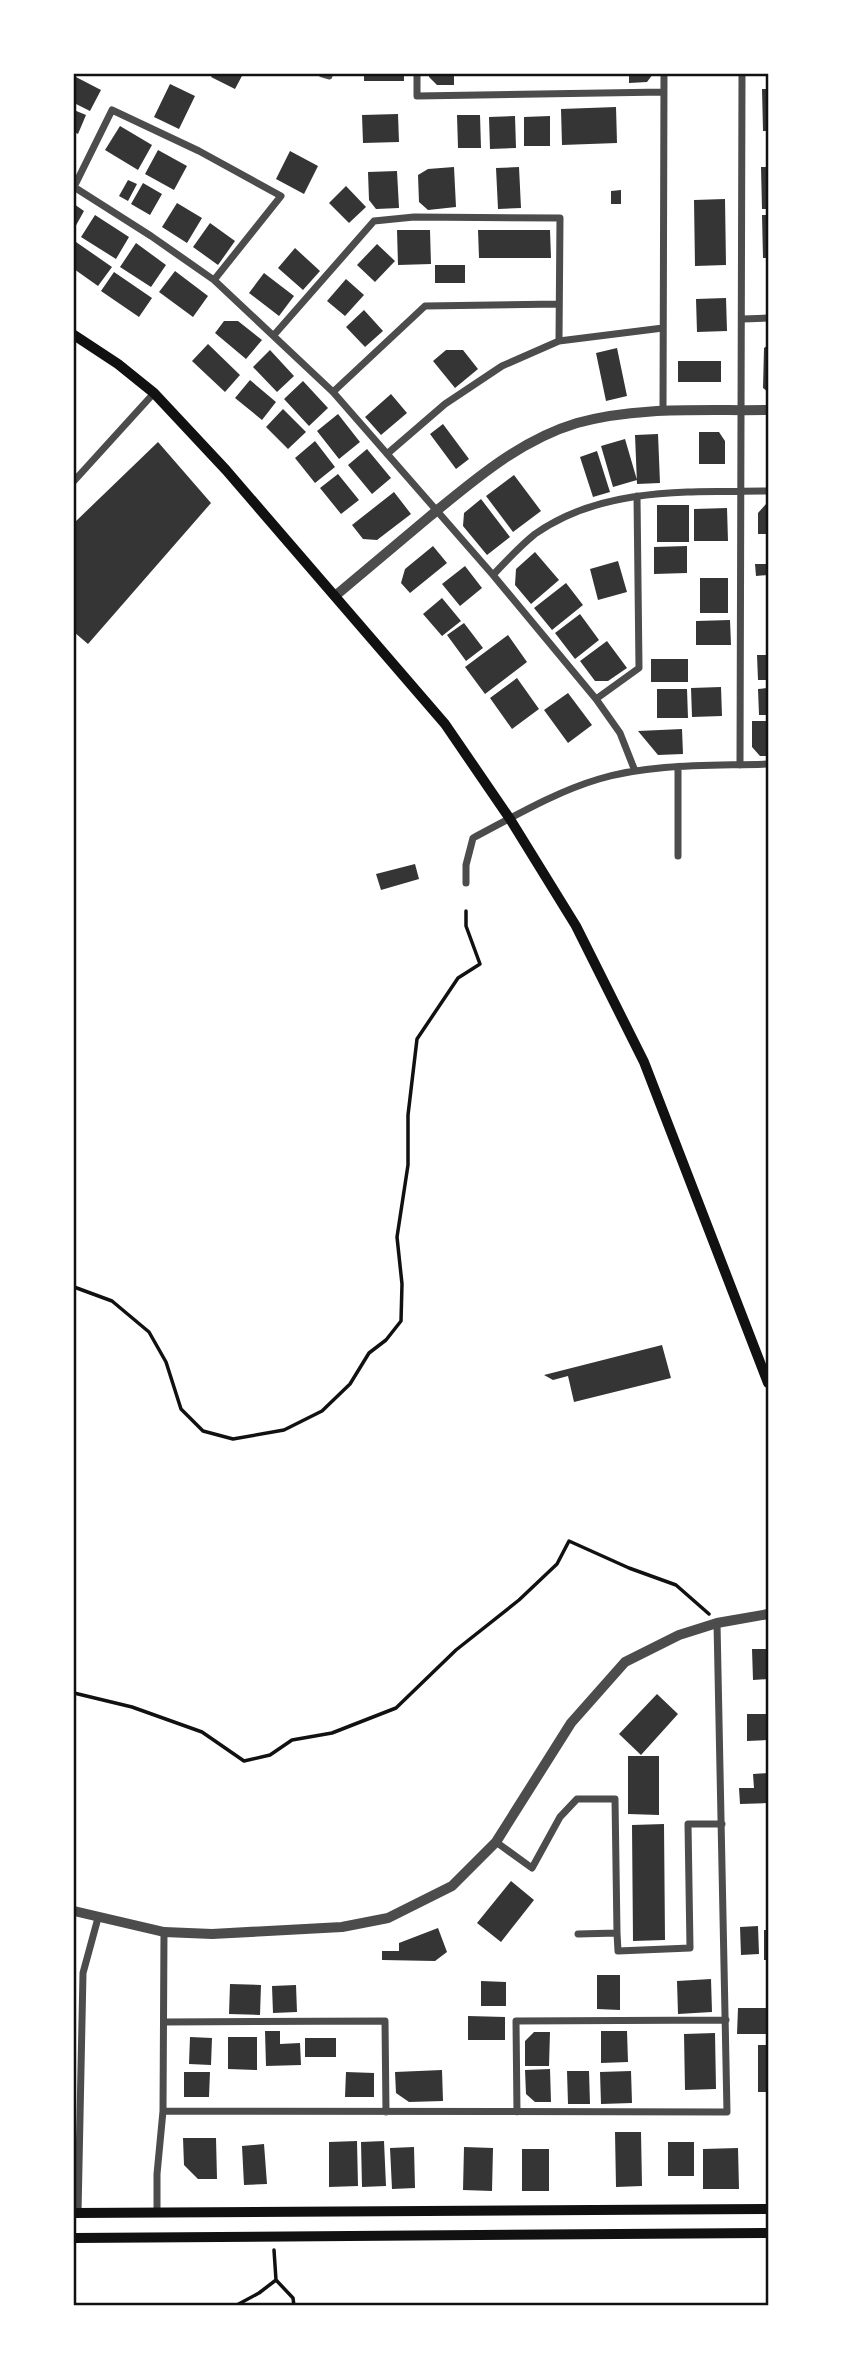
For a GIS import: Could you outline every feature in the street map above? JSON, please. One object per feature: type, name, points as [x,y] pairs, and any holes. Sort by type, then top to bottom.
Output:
[{"type":"main road","points":[[74,335],[118,364],[154,393],[226,470],[445,724],[510,819],[576,926],[644,1062],[768,1383]]},
{"type":"main road","points":[[76,2213],[768,2209]]},
{"type":"main road","points":[[74,2238],[768,2233]]},
{"type":"street","points":[[322,74],[329,74]]},
{"type":"street","points":[[417,74],[417,96],[664,92]]},
{"type":"street","points":[[663,411],[664,74]]},
{"type":"street","points":[[740,765],[742,74]]},
{"type":"street","points":[[214,280],[281,196],[198,151],[112,110],[74,187],[214,280],[333,393],[493,575],[596,699],[620,733],[635,771]]},
{"type":"street","points":[[274,335],[374,221],[414,217],[560,218],[559,341]]},
{"type":"street","points":[[333,393],[425,306],[559,304]]},
{"type":"street","points":[[743,319],[768,318]]},
{"type":"street","points":[[387,454],[445,404],[502,366],[559,341],[663,328]]},
{"type":"street","points":[[74,481],[154,393]]},
{"type":"street","points":[[335,596],[494,464],[532,442],[576,424],[619,415],[663,411],[768,410]]},
{"type":"street","points":[[493,575],[536,534],[596,506],[659,492],[768,491]]},
{"type":"street","points":[[596,699],[639,668],[637,496]]},
{"type":"street","points":[[466,883],[466,865],[473,838],[562,793],[599,779],[635,771],[768,764]]},
{"type":"street","points":[[678,768],[678,856]]},
{"type":"street","points":[[74,1911],[164,1932],[212,1934],[341,1927],[388,1918],[452,1886],[496,1842],[571,1723],[625,1662],[679,1635],[717,1623],[768,1614]]},
{"type":"street","points":[[163,2111],[727,2112],[717,1623]]},
{"type":"street","points":[[496,1842],[532,1868],[561,1816],[577,1799],[615,1799],[618,1951],[690,1948],[688,1824],[722,1824]]},
{"type":"street","points":[[76,2213],[83,1973],[98,1917]]},
{"type":"street","points":[[157,2212],[157,2174],[163,2111],[164,1932]]},
{"type":"street","points":[[578,1934],[617,1933]]},
{"type":"street","points":[[517,2112],[516,2021],[726,2020]]},
{"type":"street","points":[[165,2022],[386,2021],[386,2112]]},
{"type":"path","points":[[74,1287],[112,1301],[149,1332],[166,1362],[181,1409],[203,1431],[233,1439],[284,1430],[323,1411],[350,1384],[369,1353],[386,1340],[401,1321],[402,1284],[397,1237],[408,1165],[412,1067],[417,1039],[458,978],[480,964],[466,926],[466,911]]},
{"type":"path","points":[[74,1693],[132,1707],[202,1732],[244,1761],[270,1755],[292,1740],[332,1732],[396,1708],[456,1650],[519,1600],[557,1564],[569,1541],[629,1568],[676,1585],[717,1623]]},
{"type":"path","points":[[273,2236],[276,2280],[293,2298],[294,2305]]},
{"type":"path","points":[[235,2305],[259,2293],[276,2280]]},
{"type":"building","points":[[213,74],[243,74],[235,89],[211,77]]},
{"type":"building","points":[[364,74],[404,74],[404,81],[364,81]]},
{"type":"building","points":[[429,74],[454,74],[454,85],[437,85]]},
{"type":"building","points":[[629,74],[653,74],[647,82],[629,83]]},
{"type":"building","points":[[74,76],[101,90],[90,111],[74,103]]},
{"type":"building","points":[[170,84],[195,96],[179,129],[154,117]]},
{"type":"building","points":[[762,89],[768,89],[768,131],[763,131]]},
{"type":"building","points":[[616,107],[617,143],[562,145],[561,109]]},
{"type":"building","points":[[74,110],[86,115],[78,134],[74,132]]},
{"type":"building","points":[[398,114],[399,142],[363,143],[362,115]]},
{"type":"building","points":[[457,115],[480,115],[481,148],[458,148]]},
{"type":"building","points":[[515,116],[516,148],[490,149],[489,117]]},
{"type":"building","points":[[550,116],[550,146],[524,146],[524,117]]},
{"type":"building","points":[[120,126],[152,145],[138,170],[105,150]]},
{"type":"building","points":[[158,150],[187,166],[174,190],[145,174]]},
{"type":"building","points":[[290,151],[318,166],[304,194],[276,179]]},
{"type":"building","points":[[454,167],[456,207],[428,210],[419,202],[418,175],[428,169]]},
{"type":"building","points":[[519,167],[521,208],[498,209],[496,168]]},
{"type":"building","points":[[761,167],[768,167],[768,209],[762,209]]},
{"type":"building","points":[[397,171],[399,208],[376,209],[369,200],[368,172]]},
{"type":"building","points":[[128,180],[137,184],[128,201],[119,196]]},
{"type":"building","points":[[143,183],[162,194],[150,215],[131,204]]},
{"type":"building","points":[[346,186],[366,207],[349,223],[329,203]]},
{"type":"building","points":[[621,190],[621,204],[611,204],[611,191]]},
{"type":"building","points":[[725,199],[726,265],[695,266],[694,200]]},
{"type":"building","points":[[177,203],[202,218],[187,243],[162,227]]},
{"type":"building","points":[[74,204],[84,211],[74,229]]},
{"type":"building","points":[[95,215],[129,237],[116,259],[81,237]]},
{"type":"building","points":[[762,215],[768,215],[768,258],[763,258]]},
{"type":"building","points":[[210,223],[235,241],[218,265],[193,247]]},
{"type":"building","points":[[397,230],[430,230],[431,264],[398,265]]},
{"type":"building","points":[[478,230],[550,230],[551,258],[479,258]]},
{"type":"building","points":[[76,242],[112,267],[98,286],[74,269]]},
{"type":"building","points":[[136,243],[166,265],[151,287],[120,267]]},
{"type":"building","points":[[377,244],[395,261],[375,282],[357,265]]},
{"type":"building","points":[[295,248],[320,271],[303,290],[278,268]]},
{"type":"building","points":[[435,265],[465,265],[465,283],[435,283]]},
{"type":"building","points":[[175,271],[208,296],[193,317],[159,292]]},
{"type":"building","points":[[114,272],[152,298],[139,317],[101,291]]},
{"type":"building","points":[[264,273],[294,296],[279,316],[249,293]]},
{"type":"building","points":[[346,279],[364,295],[345,316],[327,301]]},
{"type":"building","points":[[726,298],[727,331],[697,332],[696,299]]},
{"type":"building","points":[[364,310],[383,331],[365,347],[346,327]]},
{"type":"building","points":[[224,321],[238,321],[262,340],[246,359],[215,333]]},
{"type":"building","points":[[208,344],[240,375],[225,392],[192,361]]},
{"type":"building","points":[[768,345],[768,392],[763,388],[764,348]]},
{"type":"building","points":[[617,348],[627,396],[606,401],[596,353]]},
{"type":"building","points":[[270,350],[294,376],[277,392],[253,367]]},
{"type":"building","points":[[446,350],[463,350],[478,369],[455,388],[433,361]]},
{"type":"building","points":[[678,361],[721,361],[721,382],[678,382]]},
{"type":"building","points":[[250,380],[276,402],[262,420],[235,398]]},
{"type":"building","points":[[303,381],[328,408],[309,426],[284,399]]},
{"type":"building","points":[[391,394],[407,413],[381,435],[365,417]]},
{"type":"building","points":[[283,409],[306,432],[288,449],[266,427]]},
{"type":"building","points":[[338,414],[360,442],[339,459],[317,431]]},
{"type":"building","points":[[443,424],[469,459],[456,469],[430,434]]},
{"type":"building","points":[[699,432],[719,432],[725,441],[725,464],[699,464]]},
{"type":"building","points":[[658,434],[660,483],[637,484],[635,435]]},
{"type":"building","points":[[625,439],[637,480],[613,487],[601,446]]},
{"type":"building","points":[[315,441],[335,467],[315,483],[295,458]]},
{"type":"building","points":[[158,442],[211,503],[88,644],[74,632],[74,523]]},
{"type":"building","points":[[367,449],[391,478],[372,494],[348,465]]},
{"type":"building","points":[[597,451],[610,492],[593,497],[580,457]]},
{"type":"building","points":[[338,474],[359,500],[341,514],[320,488]]},
{"type":"building","points":[[514,475],[541,511],[513,532],[486,496]]},
{"type":"building","points":[[394,492],[411,514],[377,540],[363,539],[352,525]]},
{"type":"building","points":[[481,499],[510,537],[487,555],[463,526],[464,513]]},
{"type":"building","points":[[766,504],[768,534],[758,534],[758,513]]},
{"type":"building","points":[[657,505],[689,505],[689,542],[657,542]]},
{"type":"building","points":[[727,508],[728,541],[694,541],[694,509]]},
{"type":"building","points":[[433,546],[447,563],[410,593],[401,583],[405,569]]},
{"type":"building","points":[[687,546],[687,573],[654,574],[654,547]]},
{"type":"building","points":[[535,552],[559,580],[531,604],[515,585],[516,569]]},
{"type":"building","points":[[618,561],[627,592],[598,600],[590,569]]},
{"type":"building","points":[[755,564],[768,564],[768,575],[756,576]]},
{"type":"building","points":[[465,566],[482,588],[460,606],[442,584]]},
{"type":"building","points":[[700,578],[728,578],[728,613],[700,613]]},
{"type":"building","points":[[566,583],[583,605],[552,630],[534,608]]},
{"type":"building","points":[[442,598],[461,621],[442,636],[423,614]]},
{"type":"building","points":[[580,614],[599,640],[575,659],[555,633]]},
{"type":"building","points":[[730,620],[731,645],[696,645],[696,621]]},
{"type":"building","points":[[464,623],[483,648],[466,661],[447,635]]},
{"type":"building","points":[[508,635],[527,662],[485,694],[465,667]]},
{"type":"building","points":[[607,641],[627,668],[608,681],[595,681],[580,661]]},
{"type":"building","points":[[757,655],[768,655],[768,680],[758,680]]},
{"type":"building","points":[[651,659],[688,659],[688,682],[651,682]]},
{"type":"building","points":[[517,678],[539,709],[512,729],[490,698]]},
{"type":"building","points":[[721,687],[722,716],[692,717],[691,688]]},
{"type":"building","points":[[768,688],[768,715],[759,715],[758,689]]},
{"type":"building","points":[[657,689],[687,689],[688,718],[657,718]]},
{"type":"building","points":[[568,693],[592,725],[568,743],[544,710]]},
{"type":"building","points":[[752,721],[768,721],[768,756],[760,756],[752,747]]},
{"type":"building","points":[[682,729],[683,754],[658,755],[638,731]]},
{"type":"building","points":[[415,864],[419,879],[381,890],[376,874]]},
{"type":"building","points":[[662,1345],[671,1378],[574,1402],[568,1376],[553,1380],[544,1375]]},
{"type":"building","points":[[752,1649],[768,1649],[768,1679],[753,1680]]},
{"type":"building","points":[[657,1694],[678,1714],[641,1755],[619,1734]]},
{"type":"building","points":[[747,1714],[768,1714],[768,1740],[747,1741]]},
{"type":"building","points":[[628,1756],[659,1756],[659,1815],[628,1814]]},
{"type":"building","points":[[768,1773],[768,1803],[740,1804],[739,1788],[754,1788],[753,1774]]},
{"type":"building","points":[[664,1824],[665,1940],[633,1941],[632,1825]]},
{"type":"building","points":[[511,1881],[534,1900],[501,1942],[477,1923]]},
{"type":"building","points":[[758,1926],[759,1954],[741,1955],[740,1927]]},
{"type":"building","points":[[438,1928],[447,1952],[435,1961],[382,1960],[382,1951],[399,1951],[399,1943]]},
{"type":"building","points":[[764,1930],[768,1930],[768,1960],[764,1960]]},
{"type":"building","points":[[597,1975],[620,1975],[620,2010],[597,2009]]},
{"type":"building","points":[[711,1979],[712,2012],[678,2014],[677,1981]]},
{"type":"building","points":[[481,1981],[506,1982],[506,2006],[481,2006]]},
{"type":"building","points":[[230,1984],[261,1985],[260,2015],[229,2014]]},
{"type":"building","points":[[296,1985],[297,2012],[273,2013],[272,1986]]},
{"type":"building","points":[[738,2008],[768,2008],[768,2034],[737,2034]]},
{"type":"building","points":[[468,2016],[505,2017],[505,2040],[468,2040]]},
{"type":"building","points":[[265,2031],[280,2031],[280,2044],[300,2043],[301,2065],[266,2066]]},
{"type":"building","points":[[601,2031],[627,2031],[628,2062],[601,2063]]},
{"type":"building","points":[[534,2032],[550,2032],[549,2066],[525,2066],[525,2041]]},
{"type":"building","points":[[715,2033],[716,2089],[685,2090],[684,2034]]},
{"type":"building","points":[[190,2037],[212,2038],[211,2065],[189,2064]]},
{"type":"building","points":[[228,2037],[257,2037],[257,2070],[228,2069]]},
{"type":"building","points":[[305,2038],[336,2038],[336,2057],[305,2057]]},
{"type":"building","points":[[758,2045],[768,2045],[768,2092],[758,2092]]},
{"type":"building","points":[[550,2069],[551,2102],[535,2102],[526,2094],[525,2070]]},
{"type":"building","points":[[442,2070],[443,2101],[409,2102],[396,2093],[395,2072]]},
{"type":"building","points":[[567,2071],[589,2071],[590,2104],[568,2104]]},
{"type":"building","points":[[631,2071],[632,2103],[601,2104],[600,2072]]},
{"type":"building","points":[[184,2072],[210,2072],[209,2097],[184,2097]]},
{"type":"building","points":[[346,2072],[374,2073],[374,2097],[345,2097]]},
{"type":"building","points":[[615,2132],[641,2132],[642,2186],[616,2187]]},
{"type":"building","points":[[183,2138],[216,2138],[217,2179],[198,2179],[184,2165]]},
{"type":"building","points":[[357,2141],[358,2186],[329,2187],[329,2142]]},
{"type":"building","points":[[384,2141],[386,2186],[362,2187],[361,2142]]},
{"type":"building","points":[[668,2142],[694,2142],[694,2176],[668,2176]]},
{"type":"building","points":[[264,2144],[267,2184],[244,2185],[242,2146]]},
{"type":"building","points":[[414,2147],[415,2188],[392,2189],[390,2148]]},
{"type":"building","points":[[464,2147],[493,2148],[492,2191],[463,2190]]},
{"type":"building","points":[[738,2148],[739,2189],[703,2189],[703,2149]]},
{"type":"building","points":[[522,2149],[549,2149],[549,2191],[522,2191]]}]
